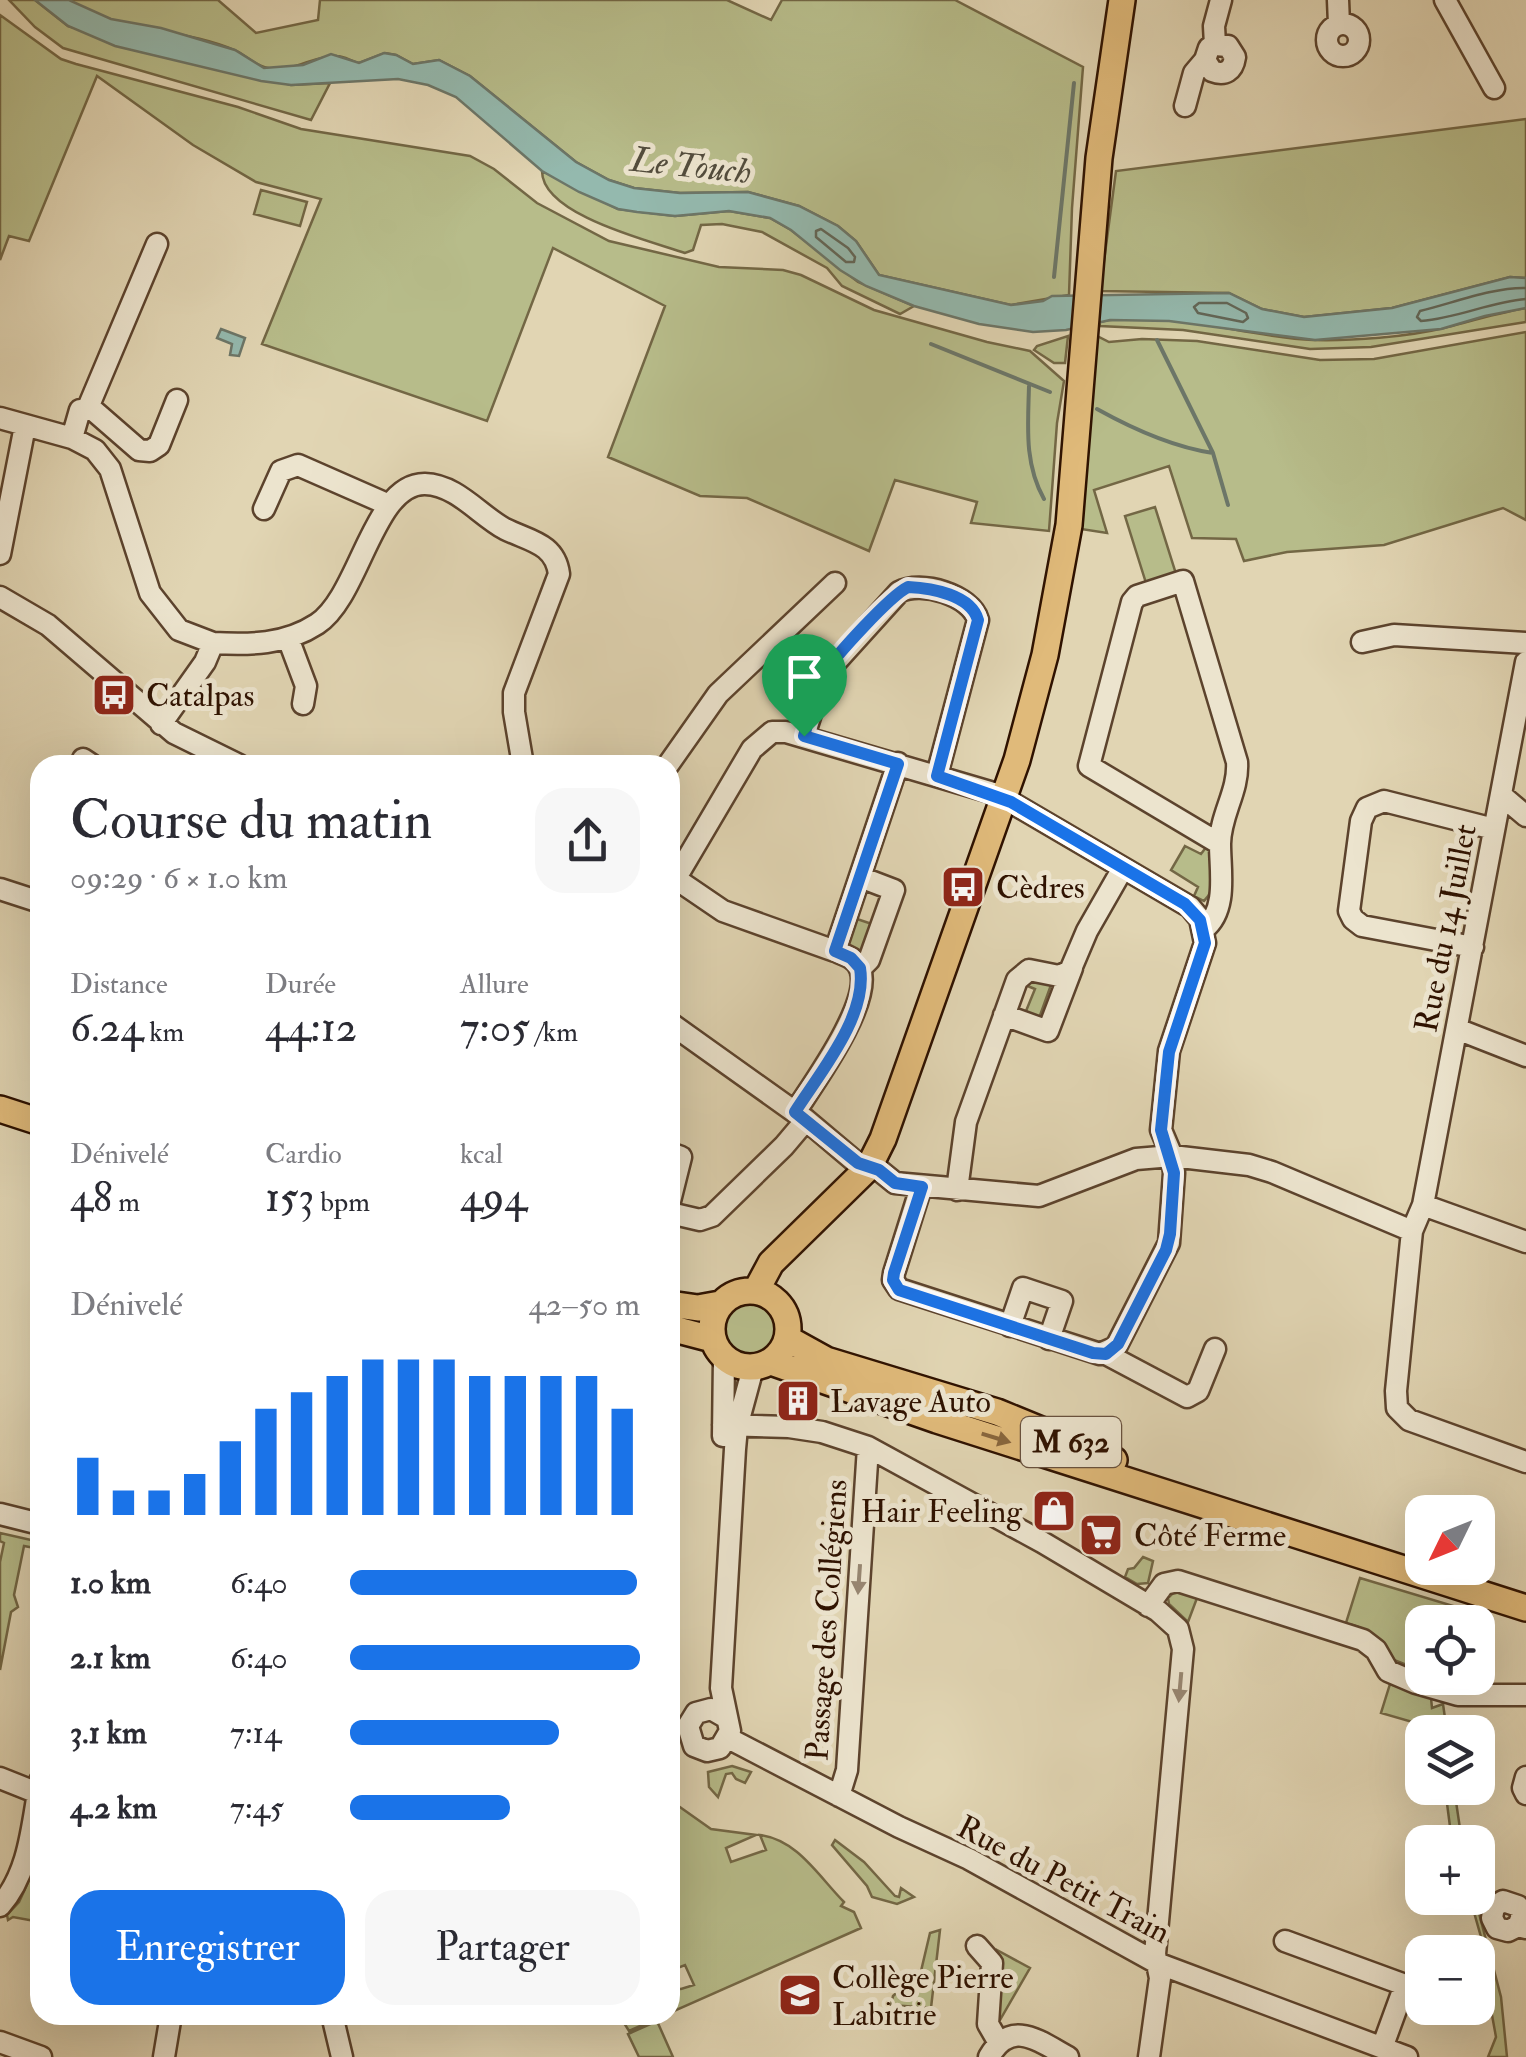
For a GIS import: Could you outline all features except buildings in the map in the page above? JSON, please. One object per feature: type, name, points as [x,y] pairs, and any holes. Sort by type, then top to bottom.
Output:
[{"type":"main road","points":[[767,1296],[771,1263],[869,1167],[892,1117],[1029,721],[1060,586],[1069,526],[1099,158],[1122,0]]},
{"type":"main road","points":[[0,1109],[30,1119]]},
{"type":"main road","points":[[680,1305],[698,1308],[720,1304],[743,1291],[767,1296],[788,1325],[788,1338],[782,1352],[762,1365],[737,1366],[718,1349],[680,1332]]},
{"type":"main road","points":[[718,1349],[714,1315],[720,1304]]},
{"type":"main road","name":"M 632","points":[[788,1338],[826,1360],[996,1412],[1146,1473],[1194,1500]]},
{"type":"main road","name":"M 632","points":[[762,1365],[1526,1608]]},
{"type":"street","points":[[1185,106],[1194,73],[1210,52],[1221,0]]},
{"type":"street","points":[[1338,0],[1339,24]]},
{"type":"street","points":[[1444,0],[1494,88]]},
{"type":"street","points":[[87,410],[157,244]]},
{"type":"street","points":[[72,438],[80,410],[94,410],[139,450],[150,452],[159,445],[177,400]]},
{"type":"street","points":[[0,418],[72,438],[96,450],[110,469],[150,593],[179,630],[213,643],[251,645],[288,638],[318,624],[342,599],[388,504],[403,490],[426,484],[458,495],[502,528],[550,549],[558,560],[559,574],[514,694],[521,755]]},
{"type":"street","points":[[0,554],[24,426]]},
{"type":"street","points":[[264,509],[282,471],[298,465],[388,504]]},
{"type":"street","points":[[675,755],[718,694],[835,582]]},
{"type":"street","points":[[1204,929],[1218,907],[1222,818],[1236,782],[1237,762],[1183,582],[1134,599],[1089,766],[1220,844]]},
{"type":"street","points":[[804,736],[823,676],[900,592],[913,587],[962,599],[974,609],[978,620],[937,776]]},
{"type":"street","points":[[0,597],[48,625],[161,724],[187,742],[216,755]]},
{"type":"street","points":[[1362,642],[1394,635],[1526,643]]},
{"type":"street","points":[[288,638],[306,686],[303,704]]},
{"type":"street","points":[[161,724],[205,662],[213,643]]},
{"type":"street","name":"Rue du 14 Juillet","points":[[1412,1231],[1423,1206],[1526,662]]},
{"type":"street","points":[[680,872],[757,742],[778,731],[1004,798],[1190,908],[1204,929],[1204,948],[1169,1052],[1161,1130],[1172,1156],[1174,1173],[1168,1243],[1118,1344],[1106,1354]]},
{"type":"street","points":[[835,951],[898,764]]},
{"type":"street","points":[[1502,795],[1526,816]]},
{"type":"street","points":[[1473,947],[1362,926],[1353,920],[1349,911],[1361,821],[1367,808],[1384,801],[1494,830]]},
{"type":"street","points":[[1004,1015],[1048,1031],[1092,921],[1123,868]]},
{"type":"street","points":[[860,877],[894,890],[869,960],[860,968]]},
{"type":"street","points":[[680,888],[723,911],[851,958],[860,968],[859,992],[843,1038],[784,1146],[712,1216],[700,1220],[680,1215]]},
{"type":"street","points":[[0,889],[30,899]]},
{"type":"street","points":[[958,1190],[966,1122],[1017,980],[1033,970],[1062,976],[1072,968]]},
{"type":"street","points":[[680,1030],[858,1163],[879,1170],[895,1183],[1039,1196],[1142,1158],[1172,1156],[1249,1165],[1272,1172],[1412,1231],[1397,1408],[1409,1420],[1526,1462]]},
{"type":"street","points":[[1456,1030],[1526,1056]]},
{"type":"street","points":[[922,1187],[894,1273],[894,1284],[905,1292],[1106,1354],[1186,1397],[1198,1391],[1215,1349]]},
{"type":"street","points":[[1423,1206],[1526,1242]]},
{"type":"street","points":[[1010,1326],[1023,1288],[1062,1301],[1049,1339]]},
{"type":"street","points":[[718,1349],[730,1426],[721,1688],[725,1716]]},
{"type":"street","points":[[680,1711],[697,1714],[719,1711],[729,1723],[728,1738],[720,1748],[701,1750],[690,1740],[688,1726],[697,1714],[710,1687],[723,1476],[730,1426],[762,1365]]},
{"type":"street","points":[[730,1426],[805,1430],[868,1447],[1042,1542],[1178,1628],[1183,1649],[1156,1963],[1160,1978],[1149,2057]]},
{"type":"street","name":"Passage des Collégiens","points":[[839,1796],[846,1770],[868,1447]]},
{"type":"street","points":[[0,1514],[30,1522]]},
{"type":"street","points":[[1148,1606],[1164,1584],[1178,1581],[1363,1640],[1376,1650],[1388,1671],[1416,1683],[1458,1694],[1526,1695]]},
{"type":"street","name":"Rue du Petit Train","points":[[728,1738],[968,1859],[1156,1963],[1408,2057]]},
{"type":"street","points":[[1526,1777],[1526,1794]]},
{"type":"street","points":[[0,1778],[30,1787]]},
{"type":"street","points":[[0,1906],[14,1889],[30,1833]]},
{"type":"street","points":[[1285,1941],[1406,1985],[1382,2048]]},
{"type":"street","points":[[976,1946],[992,1963],[988,2024],[994,2050],[1014,2036],[1024,2035],[1068,2057]]},
{"type":"street","points":[[164,2057],[170,2025]]},
{"type":"street","points":[[334,2025],[342,2057]]},
{"type":"street","points":[[0,2042],[42,2057]]},
{"type":"green space","points":[[9,0],[35,0],[68,26],[291,85],[330,83],[311,120],[63,48]]},
{"type":"green space","points":[[69,0],[218,0],[256,33],[318,20],[320,0],[727,0],[771,20],[782,0],[955,0],[1083,67],[1069,295],[1011,305],[879,275],[856,241],[838,226],[799,206],[748,192],[680,193],[634,188],[609,180],[576,162],[470,76],[439,60],[413,64],[385,53],[359,63],[328,56],[286,68],[268,68],[214,43],[106,18]]},
{"type":"green space","points":[[0,15],[61,59],[76,64],[238,107],[301,129],[470,156],[494,169],[537,203],[609,241],[719,267],[783,270],[874,310],[1030,351],[1064,381],[1049,531],[971,523],[977,502],[895,480],[869,551],[747,498],[700,496],[608,457],[665,306],[553,248],[487,421],[262,344],[321,199],[256,182],[193,145],[97,76],[29,241],[9,236],[0,260]]},
{"type":"green space","points":[[1526,119],[1526,278],[1510,277],[1392,308],[1304,317],[1262,309],[1229,293],[1100,291],[1116,171]]},
{"type":"green space","points":[[542,171],[618,209],[675,216],[729,211],[770,218],[858,282],[914,306],[900,314],[842,286],[827,268],[762,232],[722,224],[701,225],[693,250],[685,253],[624,233],[559,201],[547,187]]},
{"type":"green space","points":[[261,190],[307,202],[300,226],[254,214]]},
{"type":"green space","points":[[1526,308],[1526,322],[1371,347],[1310,349],[1183,330],[1100,326],[1099,322],[1151,318],[1288,338],[1345,340],[1429,331]]},
{"type":"green space","points":[[1526,332],[1526,520],[1503,508],[1384,545],[1287,552],[1244,561],[1236,539],[1192,538],[1169,466],[1094,490],[1107,533],[1081,529],[1095,335],[1109,342],[1197,341],[1320,360],[1374,359]]},
{"type":"green space","points":[[1068,336],[1065,363],[1054,363],[1034,350],[1037,346]]},
{"type":"green space","points":[[1155,507],[1176,574],[1146,583],[1125,516]]},
{"type":"green space","points":[[1185,846],[1201,854],[1207,846],[1210,852],[1213,882],[1204,901],[1194,896],[1198,887],[1171,870]]},
{"type":"green space","points":[[854,918],[878,926],[866,953],[847,945]]},
{"type":"green space","points":[[1031,980],[1051,985],[1038,1021],[1024,1016],[1035,989],[1025,985]]},
{"type":"green space","points":[[750,1297],[772,1306],[781,1328],[772,1350],[750,1359],[728,1350],[719,1328],[728,1306]]},
{"type":"green space","points":[[0,1533],[30,1540],[30,1547],[24,1546],[14,1595],[18,1607],[11,1612],[0,1670],[0,1562],[4,1543]]},
{"type":"green space","points":[[1143,1557],[1153,1561],[1148,1583],[1137,1584],[1125,1577],[1128,1569]]},
{"type":"green space","points":[[1360,1578],[1450,1605],[1405,1605],[1405,1664],[1394,1660],[1374,1635],[1346,1623]]},
{"type":"green space","points":[[1175,1591],[1197,1598],[1188,1622],[1169,1604],[1168,1598]]},
{"type":"green space","points":[[1390,1684],[1405,1689],[1405,1695],[1431,1698],[1432,1708],[1443,1704],[1445,1715],[1405,1715],[1405,1720],[1381,1713]]},
{"type":"green space","points":[[732,1766],[751,1772],[745,1783],[732,1773],[726,1774],[718,1797],[709,1787],[708,1772]]},
{"type":"green space","points":[[1447,1805],[1457,1805],[1459,1825],[1450,1825]]},
{"type":"green space","points":[[680,1807],[711,1829],[756,1835],[726,1848],[731,1862],[766,1850],[760,1835],[786,1844],[844,1902],[841,1906],[854,1912],[861,1928],[680,2009],[680,1989],[694,1985],[685,1965],[680,1967]]},
{"type":"green space","points":[[835,1840],[864,1862],[895,1896],[899,1897],[901,1888],[914,1897],[897,1904],[872,1897],[832,1845]]},
{"type":"green space","points":[[30,1878],[30,1920],[13,1917],[8,1920],[7,1915],[19,1902]]},
{"type":"green space","points":[[1475,1915],[1479,1915],[1485,1935],[1480,1935]]},
{"type":"green space","points":[[940,1930],[931,2008],[891,2005],[893,1996],[921,1971],[930,1933]]},
{"type":"green space","points":[[997,1950],[1030,1968],[1000,2020],[993,2017]]},
{"type":"green space","points":[[1495,1974],[1507,2057],[1488,2057],[1496,2037]]},
{"type":"green space","points":[[648,2025],[659,2025],[673,2057],[639,2057],[628,2034]]},
{"type":"water","points":[[35,0],[69,0],[111,19],[161,28],[235,50],[264,68],[303,65],[331,54],[359,63],[384,53],[413,64],[439,60],[470,76],[576,162],[609,180],[634,188],[680,193],[748,192],[799,206],[838,226],[856,241],[879,275],[1011,305],[1052,296],[1229,293],[1262,309],[1304,317],[1392,308],[1510,277],[1526,278],[1526,308],[1441,329],[1315,340],[1169,321],[1110,320],[1066,330],[1033,332],[979,324],[914,306],[866,286],[770,218],[729,211],[675,216],[618,209],[542,171],[456,97],[428,85],[398,79],[291,85],[261,81],[115,46],[68,26]]},
{"type":"water","points":[[221,329],[245,338],[239,356],[230,355],[232,344],[217,338]]},
{"type":"waterway","points":[[1054,277],[1074,83]]},
{"type":"waterway","points":[[1157,340],[1213,453],[1228,505]]},
{"type":"waterway","points":[[931,344],[1050,392]]},
{"type":"waterway","points":[[1029,386],[1030,458],[1044,499]]},
{"type":"waterway","points":[[1097,409],[1153,436],[1213,453]]},
{"type":"place","name":"Catalpas","points":[[114,695]]},
{"type":"place","name":"Cèdres","points":[[963,887]]},
{"type":"place","name":"Lavage Auto","points":[[798,1401]]},
{"type":"place","name":"Hair Feeling","points":[[1054,1511]]},
{"type":"place","name":"Côté Ferme","points":[[1101,1535]]},
{"type":"place","name":"Collège Pierre Labitrie","points":[[800,1995]]},
{"type":"route","points":[[913,587],[962,599],[974,609],[978,620],[937,776],[996,794],[1198,915],[1205,943],[1171,1040],[1161,1130],[1172,1156],[1174,1173],[1170,1234],[1166,1250],[1118,1344],[1108,1353],[1093,1353],[899,1290],[894,1284],[894,1273],[922,1187],[895,1183],[879,1170],[858,1163],[795,1112],[843,1038],[859,992],[862,979],[858,964],[835,951],[898,764],[804,736],[823,676],[900,592],[913,587]]},
{"type":"water label","name":"Le Touch","points":[[691,165]]}]
